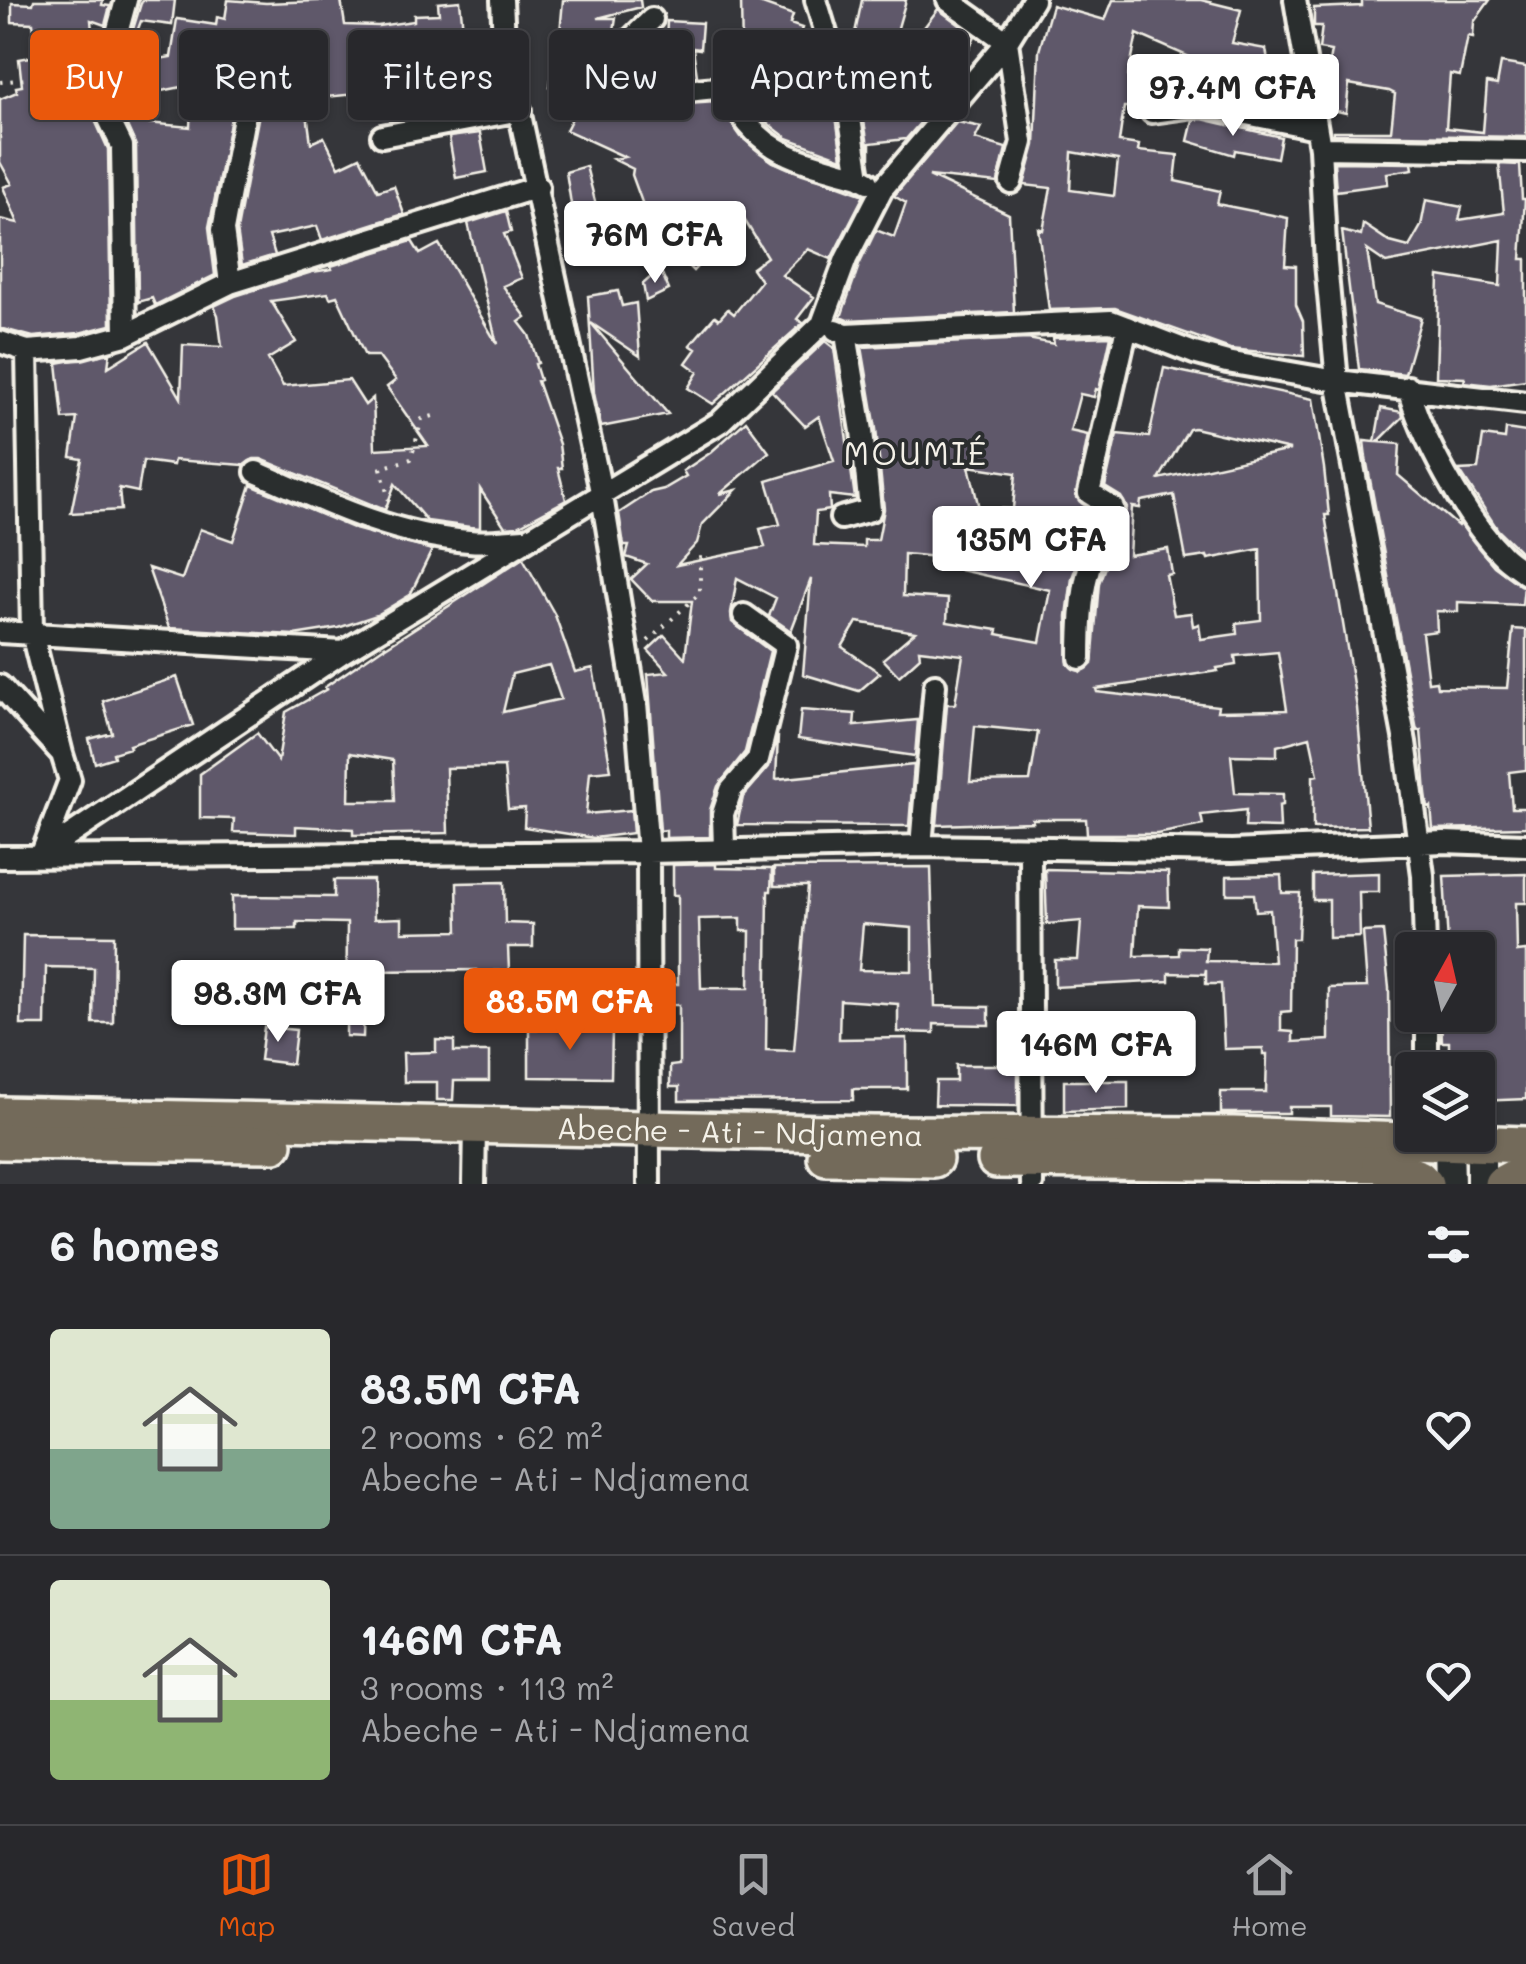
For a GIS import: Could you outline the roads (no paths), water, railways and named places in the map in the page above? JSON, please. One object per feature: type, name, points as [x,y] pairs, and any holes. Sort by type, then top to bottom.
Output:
[{"type":"highway","name":"Abeche - Ati - Ndjamena","points":[[0,1114],[82,1128],[474,1136],[649,1155],[1458,1163]]},
{"type":"highway","name":"Abeche - Ati - Ndjamena","points":[[0,1141],[82,1128]]},
{"type":"highway","name":"Abeche - Ati - Ndjamena","points":[[1033,1160],[1233,1135],[1458,1163]]},
{"type":"highway","points":[[1458,1163],[1526,1145]]},
{"type":"highway","points":[[1458,1163],[1526,1169]]},
{"type":"street","points":[[125,335],[122,146],[107,115],[112,94],[108,70],[126,0]]},
{"type":"street","points":[[502,0],[504,30]]},
{"type":"street","points":[[816,0],[843,87],[860,177]]},
{"type":"street","points":[[948,0],[1007,42],[1022,142],[1011,182]]},
{"type":"street","points":[[41,856],[343,652],[720,422],[822,324],[846,259],[882,188],[1007,42],[1033,0]]},
{"type":"street","points":[[1295,0],[1318,138],[1337,381],[1406,742],[1420,843],[1424,932]]},
{"type":"street","points":[[652,20],[618,52],[616,67],[635,86],[653,94],[725,88],[750,129],[799,162],[860,177],[882,188]]},
{"type":"street","points":[[1152,112],[1202,105],[1318,138],[1526,152]]},
{"type":"street","points":[[230,283],[223,230],[243,120]]},
{"type":"street","points":[[382,136],[467,120]]},
{"type":"street","points":[[522,120],[602,496],[630,658],[648,852],[649,1155]]},
{"type":"street","points":[[0,342],[27,352],[81,347],[125,335],[230,283],[538,187]]},
{"type":"street","points":[[822,324],[846,334],[1111,321],[1210,358],[1337,381],[1526,403]]},
{"type":"street","points":[[1080,658],[1084,577],[1091,552],[1113,508],[1089,492],[1127,326]]},
{"type":"street","points":[[841,518],[870,510],[846,334]]},
{"type":"street","points":[[27,352],[32,632],[70,780],[41,856]]},
{"type":"street","points":[[1408,388],[1429,446],[1478,525],[1502,556],[1526,574]]},
{"type":"street","points":[[256,472],[360,517],[415,531],[469,541],[531,538]]},
{"type":"street","points":[[724,850],[723,814],[731,790],[758,760],[786,645],[744,615]]},
{"type":"street","points":[[0,632],[343,652]]},
{"type":"street","points":[[920,846],[935,684]]},
{"type":"street","points":[[0,686],[62,754]]},
{"type":"street","points":[[0,856],[648,852],[920,846],[1232,851],[1420,843],[1526,845]]},
{"type":"street","points":[[1030,849],[1033,1160]]},
{"type":"street","points":[[474,1136],[474,1184]]},
{"type":"district","name":"MOUMIÉ","points":[[916,452]]}]
